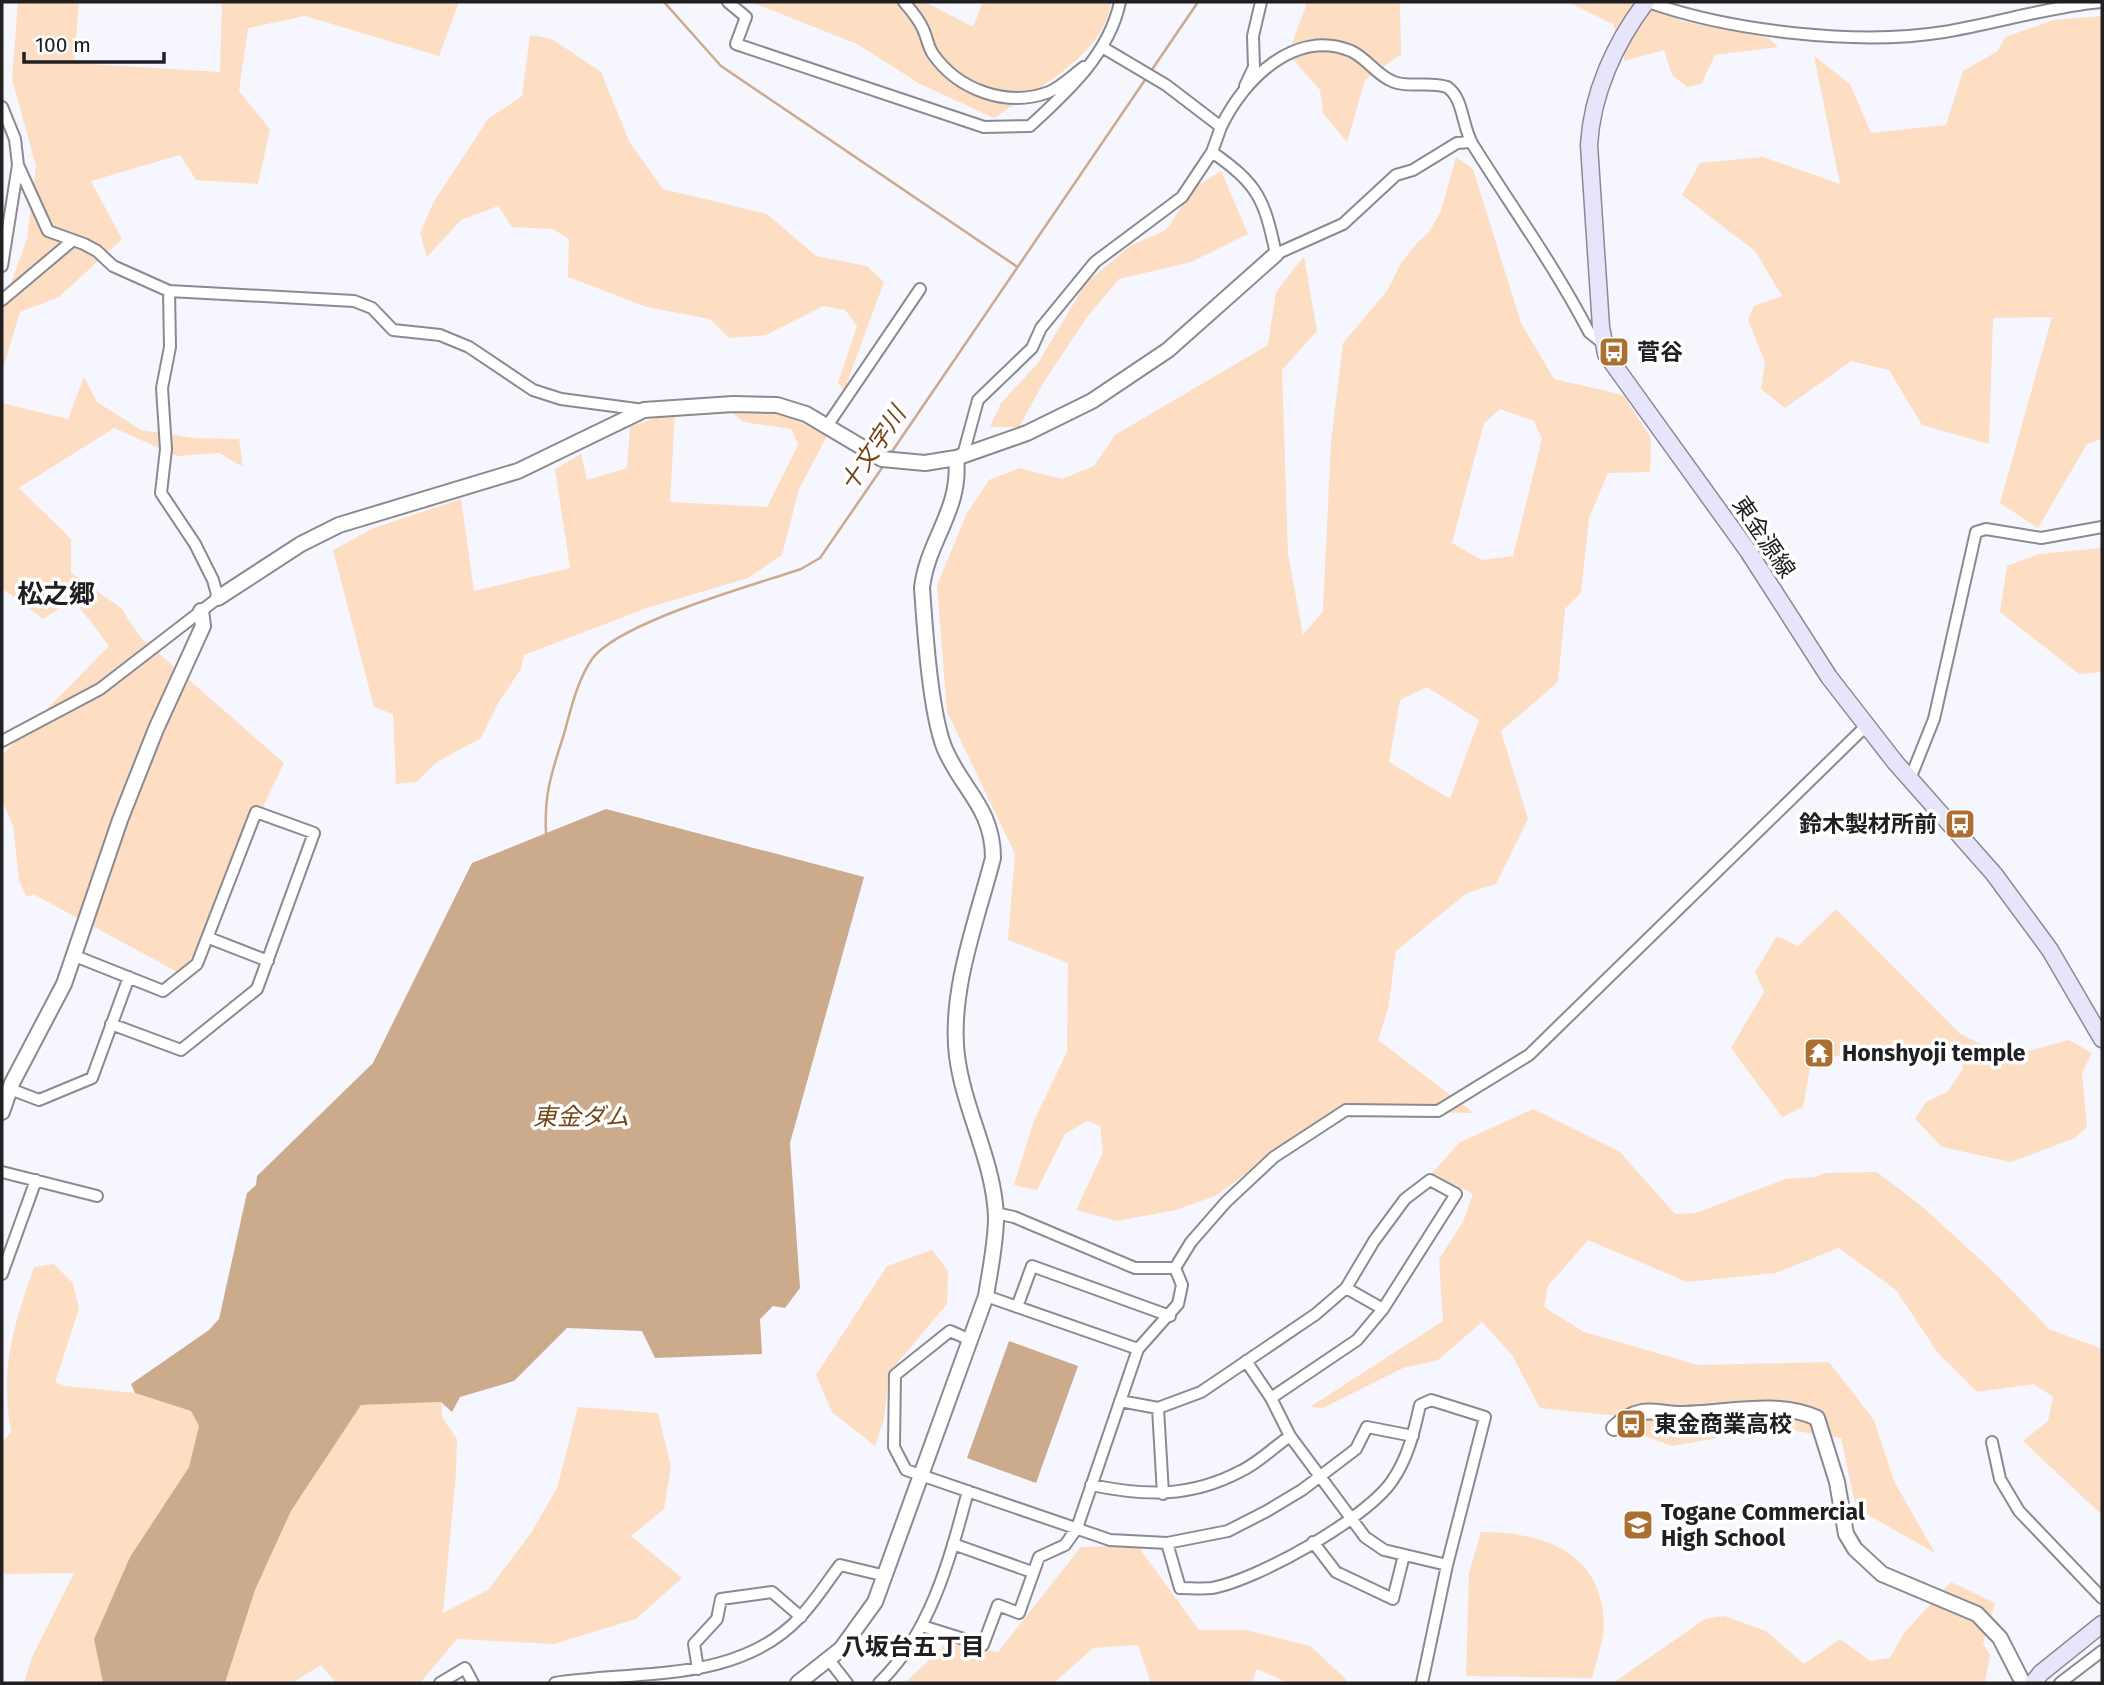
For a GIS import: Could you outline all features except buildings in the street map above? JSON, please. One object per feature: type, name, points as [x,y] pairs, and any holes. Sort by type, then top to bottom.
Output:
[{"type":"main road","name":"東金源線","points":[[1647,2],[1625,32],[1601,84],[1590,123],[1588,145],[1604,344],[1611,362],[1748,551],[1796,628],[1867,725],[2008,894],[2076,989],[2102,1038]]},
{"type":"main road","points":[[2033,1683],[2041,1673],[2102,1624]]},
{"type":"street","points":[[728,2],[746,17],[747,22],[736,44],[984,127],[1030,126],[1078,82],[1102,47],[1120,2]]},
{"type":"street","points":[[904,2],[922,26],[931,51],[944,67],[974,90],[994,96],[1033,97],[1052,91],[1090,63]]},
{"type":"street","points":[[798,1683],[829,1660],[859,1627],[875,1602],[968,1339],[986,1296],[995,1213],[986,1162],[961,1079],[956,1029],[963,977],[993,858],[993,837],[985,813],[945,748],[935,705],[922,588],[924,573],[952,508],[960,456],[978,400],[989,386],[1032,348],[1041,328],[1095,262],[1182,197],[1212,152],[1222,127],[1254,67],[1253,36],[1261,2]]},
{"type":"street","points":[[1647,2],[1720,20],[1790,31],[1864,37],[1942,32],[2101,2]]},
{"type":"street","points":[[1241,94],[1268,67],[1300,48],[1324,44],[1355,53],[1393,82],[1438,84],[1452,90],[1470,142],[1532,231],[1590,332],[1604,344]]},
{"type":"street","points":[[1102,47],[1166,85],[1222,127]]},
{"type":"street","points":[[2,107],[15,139],[19,165],[48,231],[97,251],[113,266],[169,291],[355,301],[373,308],[393,330],[440,335],[469,347],[533,390],[561,400],[644,410],[733,404],[777,405],[806,414],[882,459],[925,463],[960,456],[1027,433],[1092,401],[1168,350],[1276,254],[1343,224],[1396,174],[1413,170],[1457,143],[1470,142]]},
{"type":"street","points":[[1212,152],[1242,173],[1262,200],[1276,254]]},
{"type":"street","points":[[2,266],[19,165]]},
{"type":"street","points":[[2,300],[72,241]]},
{"type":"street","points":[[827,426],[920,289]]},
{"type":"street","points":[[169,291],[170,347],[162,388],[166,449],[162,493],[195,544],[213,580],[218,598]]},
{"type":"street","points":[[2,741],[100,689],[218,598],[301,544],[339,525],[518,471],[644,410]]},
{"type":"street","points":[[1910,779],[1934,719],[1976,532],[1986,529],[2041,538],[2102,527]]},
{"type":"street","points":[[2,1112],[10,1089],[75,957],[120,820],[156,729],[204,626],[201,611]]},
{"type":"street","points":[[1175,1268],[1191,1242],[1226,1202],[1274,1157],[1346,1110],[1438,1111],[1530,1055],[1867,725]]},
{"type":"street","points":[[75,957],[163,991],[197,964],[256,812],[314,833],[257,989],[181,1050],[111,1024]]},
{"type":"street","points":[[209,938],[268,961]]},
{"type":"street","points":[[10,1089],[39,1100],[92,1078],[129,977]]},
{"type":"street","points":[[2,1172],[97,1196]]},
{"type":"street","points":[[2,1274],[36,1180]]},
{"type":"street","points":[[1120,1401],[1158,1408],[1201,1392],[1316,1314],[1346,1288],[1374,1241],[1405,1199],[1430,1180],[1456,1194],[1382,1309],[1357,1340],[1271,1398]]},
{"type":"street","points":[[995,1213],[1073,1241],[1126,1265],[1175,1268]]},
{"type":"street","points":[[1017,1307],[1032,1266],[1170,1316]]},
{"type":"street","points":[[922,1626],[983,1645],[998,1605],[1019,1613],[1039,1557],[1065,1545],[1077,1528],[1138,1349],[1178,1304],[1182,1285],[1175,1268]]},
{"type":"street","points":[[1346,1288],[1382,1309]]},
{"type":"street","points":[[986,1296],[1138,1349]]},
{"type":"street","points":[[968,1339],[950,1332],[895,1375],[894,1447],[906,1470],[1110,1540],[1167,1544],[1228,1531],[1303,1490],[1356,1449],[1367,1427],[1413,1436]]},
{"type":"street","points":[[1247,1361],[1271,1398],[1290,1436],[1365,1537],[1384,1550],[1447,1565]]},
{"type":"street","points":[[1167,1544],[1180,1588],[1213,1588],[1266,1569],[1352,1517],[1390,1484],[1413,1436],[1420,1405],[1431,1400],[1485,1417],[1447,1565],[1422,1683]]},
{"type":"street","points":[[1158,1408],[1163,1494]]},
{"type":"street","points":[[1614,1428],[1623,1419],[1646,1411],[1719,1413],[1775,1408],[1796,1409],[1817,1418],[1837,1482],[1846,1534],[1854,1549],[1882,1574],[1977,1614],[2000,1638],[2023,1683]]},
{"type":"street","points":[[1091,1485],[1136,1494],[1188,1490],[1241,1471],[1290,1436]]},
{"type":"street","points":[[1992,1442],[2000,1479],[2020,1511],[2102,1598]]},
{"type":"street","points":[[879,1683],[896,1667],[922,1626],[953,1544],[968,1490]]},
{"type":"street","points":[[1313,1542],[1336,1572],[1394,1599],[1404,1555]]},
{"type":"street","points":[[953,1544],[1032,1572]]},
{"type":"street","points":[[556,1683],[698,1669],[748,1654],[801,1617],[840,1565],[886,1576]]},
{"type":"street","points":[[698,1669],[694,1644],[717,1619],[721,1599],[772,1592],[801,1617]]},
{"type":"street","points":[[2060,1683],[2102,1651]]},
{"type":"street","points":[[829,1660],[847,1683]]},
{"type":"street","points":[[440,1683],[465,1668],[474,1683]]},
{"type":"shaded area","points":[[18,2],[79,2],[74,63],[220,72],[222,2],[459,2],[439,56],[305,16],[248,28],[239,91],[270,129],[258,184],[196,180],[180,155],[91,181],[122,239],[59,297],[20,312],[2,372],[2,307],[27,239],[36,166],[12,79]]},
{"type":"shaded area","points":[[751,2],[925,2],[973,27],[983,2],[1111,2],[1106,21],[1096,39],[1082,55],[1047,83],[994,118],[920,84],[857,44]]},
{"type":"shaded area","points":[[1304,2],[1400,2],[1401,54],[1365,80],[1347,142],[1323,113],[1320,90],[1288,54],[1306,6]]},
{"type":"shaded area","points":[[1568,2],[1645,2],[1681,21],[1769,38],[1778,47],[1715,55],[1701,84],[1687,87],[1672,75],[1664,50],[1625,61],[1613,24]]},
{"type":"shaded area","points":[[2102,16],[2102,439],[2087,444],[2038,528],[2000,503],[2052,317],[1993,318],[1989,444],[1922,425],[1889,370],[1851,361],[1785,408],[1761,389],[1765,362],[1748,320],[1754,306],[1782,296],[1755,251],[1682,195],[1700,163],[1763,157],[1840,184],[1814,56],[1850,84],[1871,133],[1946,125],[1963,71],[1998,51],[2005,37],[2054,20]]},
{"type":"shaded area","points":[[530,35],[552,39],[601,72],[630,143],[663,189],[767,214],[816,256],[867,266],[884,282],[844,391],[838,383],[857,326],[845,310],[823,306],[766,335],[729,338],[710,319],[647,307],[568,277],[569,239],[553,229],[512,227],[498,206],[461,220],[427,257],[420,233],[433,203],[488,119],[522,96]]},
{"type":"shaded area","points":[[1456,157],[1473,169],[1521,323],[1554,379],[1623,395],[1651,438],[1650,472],[1608,473],[1589,518],[1581,593],[1565,609],[1558,682],[1501,731],[1528,819],[1496,884],[1467,893],[1396,951],[1388,1009],[1378,1040],[1474,1113],[1333,1111],[1215,1196],[1176,1210],[1117,1221],[1076,1210],[1103,1152],[1100,1126],[1087,1121],[1065,1134],[1037,1190],[1014,1185],[1033,1123],[1067,1052],[1068,963],[1008,940],[1015,854],[947,712],[937,585],[967,513],[989,480],[1019,468],[1062,479],[1094,466],[1115,435],[1268,345],[1276,292],[1304,256],[1317,331],[1282,370],[1288,554],[1303,635],[1323,611],[1331,442],[1343,343],[1387,291],[1401,263],[1429,232],[1441,211]],"holes":[[[1500,409],[1534,421],[1542,439],[1513,556],[1482,560],[1452,543],[1484,423]],[[1427,687],[1479,720],[1450,799],[1389,762],[1400,700]]]},
{"type":"shaded area","points":[[1221,171],[1248,234],[1191,262],[1119,279],[1087,317],[1045,380],[1019,427],[990,427],[1001,403],[1038,363],[1086,283],[1130,246],[1166,230],[1195,187]]},
{"type":"shaded area","points":[[84,377],[97,402],[141,430],[194,438],[239,439],[243,467],[219,453],[177,456],[114,428],[19,488],[71,539],[71,573],[121,608],[141,638],[284,763],[183,975],[35,895],[26,896],[19,881],[13,826],[2,800],[2,755],[109,646],[74,600],[43,619],[2,588],[2,403],[68,419]]},
{"type":"shaded area","points":[[675,412],[670,502],[767,507],[798,445],[791,429],[743,422],[732,412],[783,413],[827,436],[799,489],[782,555],[748,578],[647,608],[524,655],[521,669],[498,703],[481,738],[437,762],[416,782],[396,784],[393,714],[374,707],[333,550],[374,528],[461,499],[474,591],[570,568],[555,469],[581,454],[587,480],[627,468],[630,426]]},
{"type":"shaded area","points":[[2102,548],[2102,672],[2079,674],[2000,612],[2007,566],[2039,554]]},
{"type":"shaded area","points":[[1836,909],[1959,1033],[2006,1057],[2069,1040],[2092,1053],[2082,1073],[2087,1127],[2075,1138],[2011,1162],[1942,1147],[1915,1119],[1926,1102],[1947,1092],[1963,1069],[1961,1054],[1863,1050],[1811,1062],[1803,1107],[1782,1117],[1731,1048],[1764,992],[1755,972],[1777,936],[1798,946]]},
{"type":"shaded area","points":[[1533,1109],[1619,1151],[1675,1214],[1696,1213],[1785,1179],[1815,1177],[1825,1173],[1877,1172],[1925,1209],[1998,1276],[2049,1329],[2102,1349],[2102,1515],[2023,1441],[2048,1421],[2053,1397],[2034,1384],[1977,1392],[1938,1353],[1896,1290],[1839,1248],[1776,1273],[1687,1282],[1588,1240],[1548,1286],[1544,1307],[1584,1332],[1698,1365],[1829,1362],[1874,1420],[1894,1481],[1935,1553],[1856,1508],[1841,1438],[1777,1428],[1672,1446],[1640,1434],[1638,1418],[1540,1408],[1512,1355],[1482,1322],[1438,1360],[1403,1368],[1323,1408],[1310,1407],[1443,1321],[1439,1259],[1463,1222],[1473,1194],[1432,1173],[1460,1142]]},
{"type":"shaded area","points":[[932,1250],[948,1271],[947,1304],[889,1373],[884,1419],[875,1446],[832,1412],[816,1375],[887,1266]]},
{"type":"shaded area","points":[[54,1264],[73,1283],[79,1309],[55,1382],[65,1386],[135,1393],[191,1411],[199,1426],[189,1467],[130,1557],[94,1639],[103,1683],[24,1683],[32,1657],[74,1573],[6,1574],[2,1571],[2,1443],[11,1432],[7,1388],[10,1348],[34,1267]]},
{"type":"shaded area","points":[[441,1402],[443,1419],[457,1439],[443,1613],[488,1590],[531,1533],[557,1488],[578,1407],[658,1413],[671,1467],[664,1509],[631,1536],[682,1578],[636,1619],[554,1644],[457,1639],[420,1683],[336,1683],[321,1665],[292,1683],[225,1683],[255,1590],[291,1511],[361,1405]]},
{"type":"shaded area","points":[[1481,1532],[1527,1536],[1547,1542],[1581,1563],[1593,1579],[1601,1599],[1604,1624],[1592,1678],[1466,1676],[1469,1573]]},
{"type":"shaded area","points":[[1137,1545],[1199,1630],[1246,1630],[1310,1646],[1345,1678],[1347,1683],[1288,1683],[1257,1669],[1252,1683],[1151,1683],[1138,1645],[1093,1648],[1054,1683],[905,1683],[947,1643],[998,1652],[1081,1547]]},
{"type":"shaded area","points":[[1951,1582],[1995,1603],[1983,1644],[1990,1655],[1985,1683],[1613,1683],[1705,1619],[1724,1616],[1766,1631],[1804,1664],[1840,1639],[1870,1661],[1890,1658],[1904,1633]]},
{"type":"water","name":"東金ダム","points":[[606,809],[864,877],[790,1143],[800,1288],[785,1308],[773,1306],[760,1319],[762,1354],[655,1358],[642,1331],[567,1328],[514,1381],[460,1397],[452,1412],[441,1402],[361,1405],[291,1511],[255,1590],[225,1683],[103,1683],[94,1639],[130,1557],[189,1467],[199,1426],[191,1411],[135,1393],[131,1384],[209,1330],[219,1319],[247,1193],[256,1185],[257,1176],[373,1063],[472,863]]},
{"type":"water","points":[[1009,1341],[1078,1366],[1036,1483],[967,1458]]},
{"type":"waterway","points":[[664,2],[721,66],[1016,266]]},
{"type":"waterway","name":"十文字川","points":[[1151,71],[1198,2]]},
{"type":"waterway","name":"十文字川","points":[[891,453],[1147,77]]},
{"type":"waterway","name":"十文字川","points":[[546,833],[546,806],[553,771],[575,695],[592,659],[607,645],[658,618],[801,569],[820,558],[884,465]]},
{"type":"place","name":"菅谷","points":[[1614,352]]},
{"type":"place","name":"鈴木製材所前","points":[[1960,824]]},
{"type":"place","name":"Honshyoji temple","points":[[1819,1053]]},
{"type":"place","name":"東金商業高校","points":[[1631,1424]]},
{"type":"place","name":"Togane Commercial High School","points":[[1638,1525]]},
{"type":"district","name":"松之郷","points":[[56,594]]},
{"type":"district","name":"八坂台五丁目","points":[[913,1647]]}]
